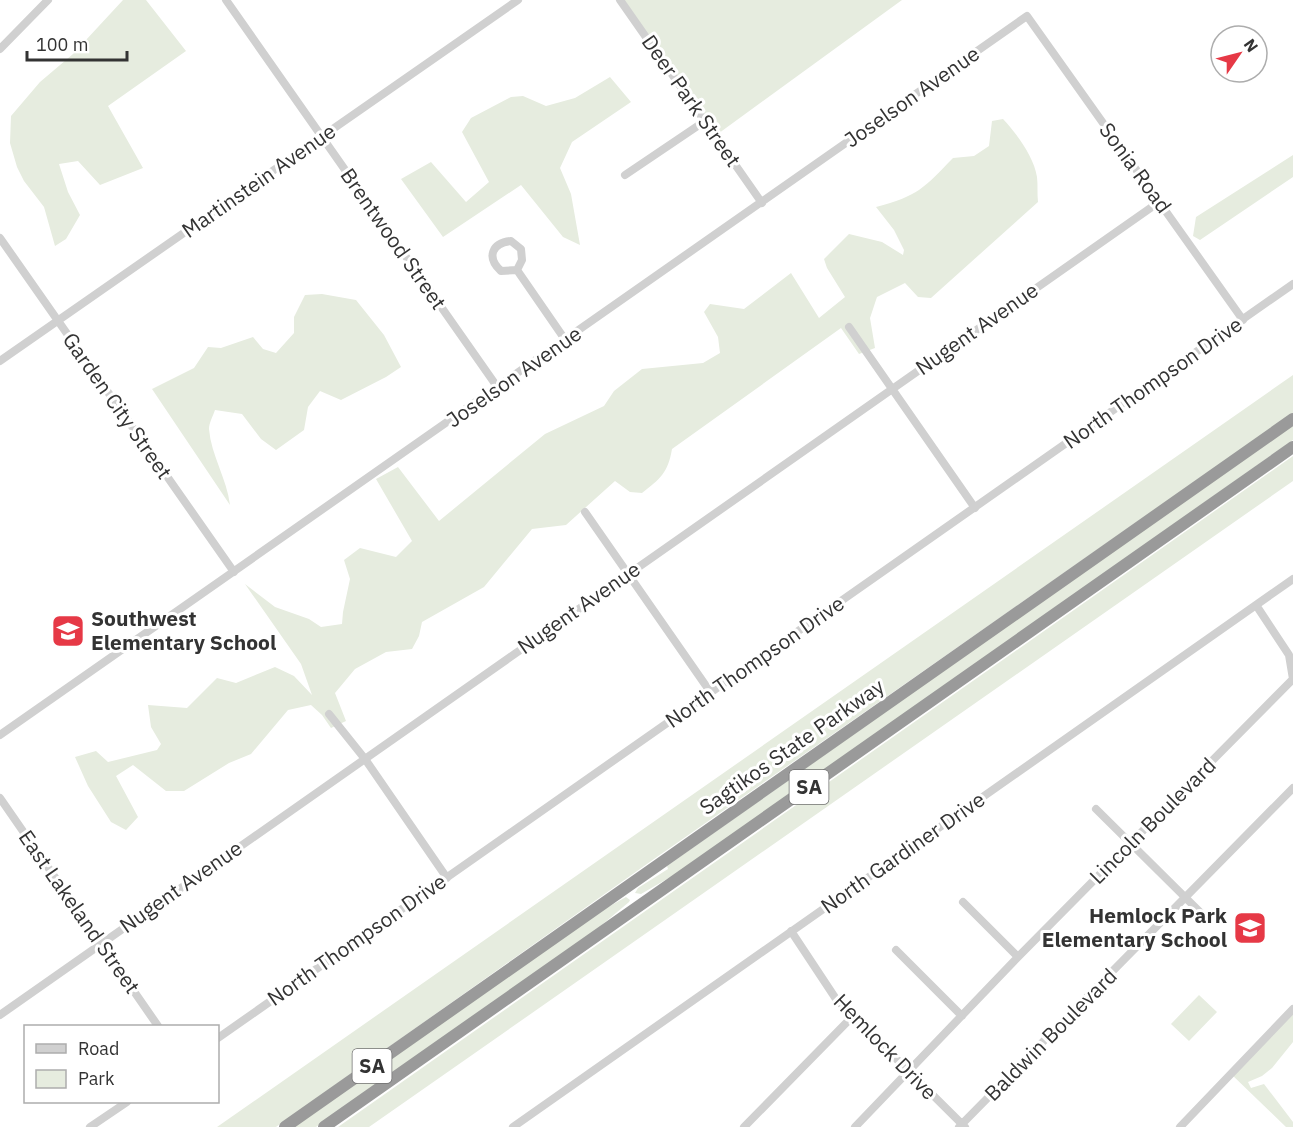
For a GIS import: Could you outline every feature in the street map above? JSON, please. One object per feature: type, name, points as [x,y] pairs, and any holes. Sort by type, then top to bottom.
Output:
[{"type":"highway","name":"Sagtikos State Parkway","points":[[286,1127],[1293,419]]},
{"type":"highway","name":"Sagtikos State Parkway","points":[[324,1127],[1293,447]]},
{"type":"street","points":[[0,49],[48,0]]},
{"type":"street","name":"Brentwood Street","points":[[226,0],[498,388]]},
{"type":"street","name":"Martinstein Avenue","points":[[0,361],[518,0]]},
{"type":"street","name":"Deer Park Street","points":[[620,0],[762,203]]},
{"type":"street","name":"Sonia Road","points":[[1027,16],[1243,320]]},
{"type":"street","name":"Joselson Avenue","points":[[0,735],[566,341],[1027,16]]},
{"type":"street","points":[[625,175],[705,121]]},
{"type":"street","name":"Nugent Avenue","points":[[0,1016],[1159,202]]},
{"type":"street","name":"Garden City Street","points":[[0,238],[234,572]]},
{"type":"street","points":[[517,270],[566,341]]},
{"type":"street","name":"North Thompson Drive","points":[[219,1037],[1293,284]]},
{"type":"street","points":[[849,327],[975,508]]},
{"type":"street","points":[[585,512],[711,693]]},
{"type":"street","name":"North Gardiner Drive","points":[[513,1127],[1293,579]]},
{"type":"street","name":"Lincoln Boulevard","points":[[855,1127],[1018,957],[1293,679],[1289,655],[1256,605]]},
{"type":"street","points":[[329,714],[365,759],[447,878]]},
{"type":"street","name":"Baldwin Boulevard","points":[[962,1126],[1293,788]]},
{"type":"street","name":"East Lakeland Street","points":[[0,798],[157,1025]]},
{"type":"street","points":[[1096,809],[1208,919]]},
{"type":"street","points":[[963,902],[1018,957]]},
{"type":"street","name":"Hemlock Drive","points":[[791,931],[836,999],[962,1126]]},
{"type":"street","points":[[896,950],[962,1016]]},
{"type":"street","points":[[1180,1127],[1293,1009]]},
{"type":"street","points":[[744,1127],[852,1017]]},
{"type":"street","points":[[90,1127],[124,1103]]},
{"type":"green space","points":[[123,0],[146,0],[186,51],[108,106],[143,168],[100,185],[78,161],[59,164],[68,192],[80,215],[66,239],[55,246],[44,207],[24,181],[17,167],[10,143],[11,116],[40,82],[73,54]]},
{"type":"green space","points":[[616,0],[902,0],[715,136]]},
{"type":"green space","points":[[610,77],[631,102],[572,142],[560,168],[571,194],[580,245],[563,237],[521,185],[443,237],[401,179],[431,162],[466,202],[489,182],[462,132],[471,118],[511,97],[523,96],[546,106],[575,98]]},
{"type":"green space","points":[[1003,119],[1029,154],[1037,177],[1038,202],[931,298],[918,297],[905,283],[877,297],[870,318],[875,348],[859,354],[841,328],[672,449],[662,475],[642,493],[630,492],[615,481],[566,525],[532,529],[484,587],[422,622],[419,636],[412,649],[386,652],[355,669],[335,693],[346,721],[331,728],[311,705],[288,710],[251,754],[229,763],[184,791],[166,791],[133,765],[116,776],[138,817],[126,830],[111,822],[88,786],[75,757],[96,751],[108,762],[157,750],[161,744],[151,727],[148,705],[187,708],[217,678],[236,683],[275,667],[294,676],[312,695],[301,664],[245,584],[275,607],[309,619],[321,627],[342,624],[350,579],[344,560],[360,548],[396,557],[412,541],[376,479],[398,467],[439,521],[545,434],[604,406],[614,391],[642,369],[703,363],[720,353],[718,337],[704,312],[710,304],[744,309],[791,273],[819,318],[845,297],[824,259],[849,234],[882,242],[903,255],[904,250],[894,230],[876,207],[902,199],[919,190],[953,158],[974,156],[989,146],[992,121]]},
{"type":"green space","points":[[1293,155],[1293,177],[1200,240],[1193,236],[1196,217]]},
{"type":"green space","points":[[322,294],[356,300],[384,335],[401,367],[341,400],[320,391],[308,407],[304,430],[276,450],[261,439],[242,414],[215,410],[209,427],[210,439],[230,505],[152,389],[194,368],[208,347],[221,348],[253,337],[263,349],[276,353],[294,333],[294,317],[305,295]]},
{"type":"green space","points":[[1293,375],[1293,413],[654,859],[276,1127],[217,1127]]},
{"type":"green space","points":[[1293,424],[1293,440],[686,868],[641,894],[635,893],[638,888],[668,869],[667,866]]},
{"type":"green space","points":[[1293,456],[1293,481],[369,1127],[338,1127]]},
{"type":"green space","points":[[626,897],[630,900],[629,902],[597,929],[316,1127],[293,1127],[585,920]]},
{"type":"green space","points":[[1199,995],[1217,1012],[1189,1041],[1171,1024]]},
{"type":"green space","points":[[1293,1008],[1293,1042],[1272,1068],[1262,1076],[1248,1082],[1251,1088],[1264,1084],[1293,1122],[1293,1127],[1286,1127],[1230,1073]]},
{"type":"place","name":"Southwest Elementary School","points":[[68,631]]},
{"type":"place","name":"Hemlock Park Elementary School","points":[[1250,928]]}]
